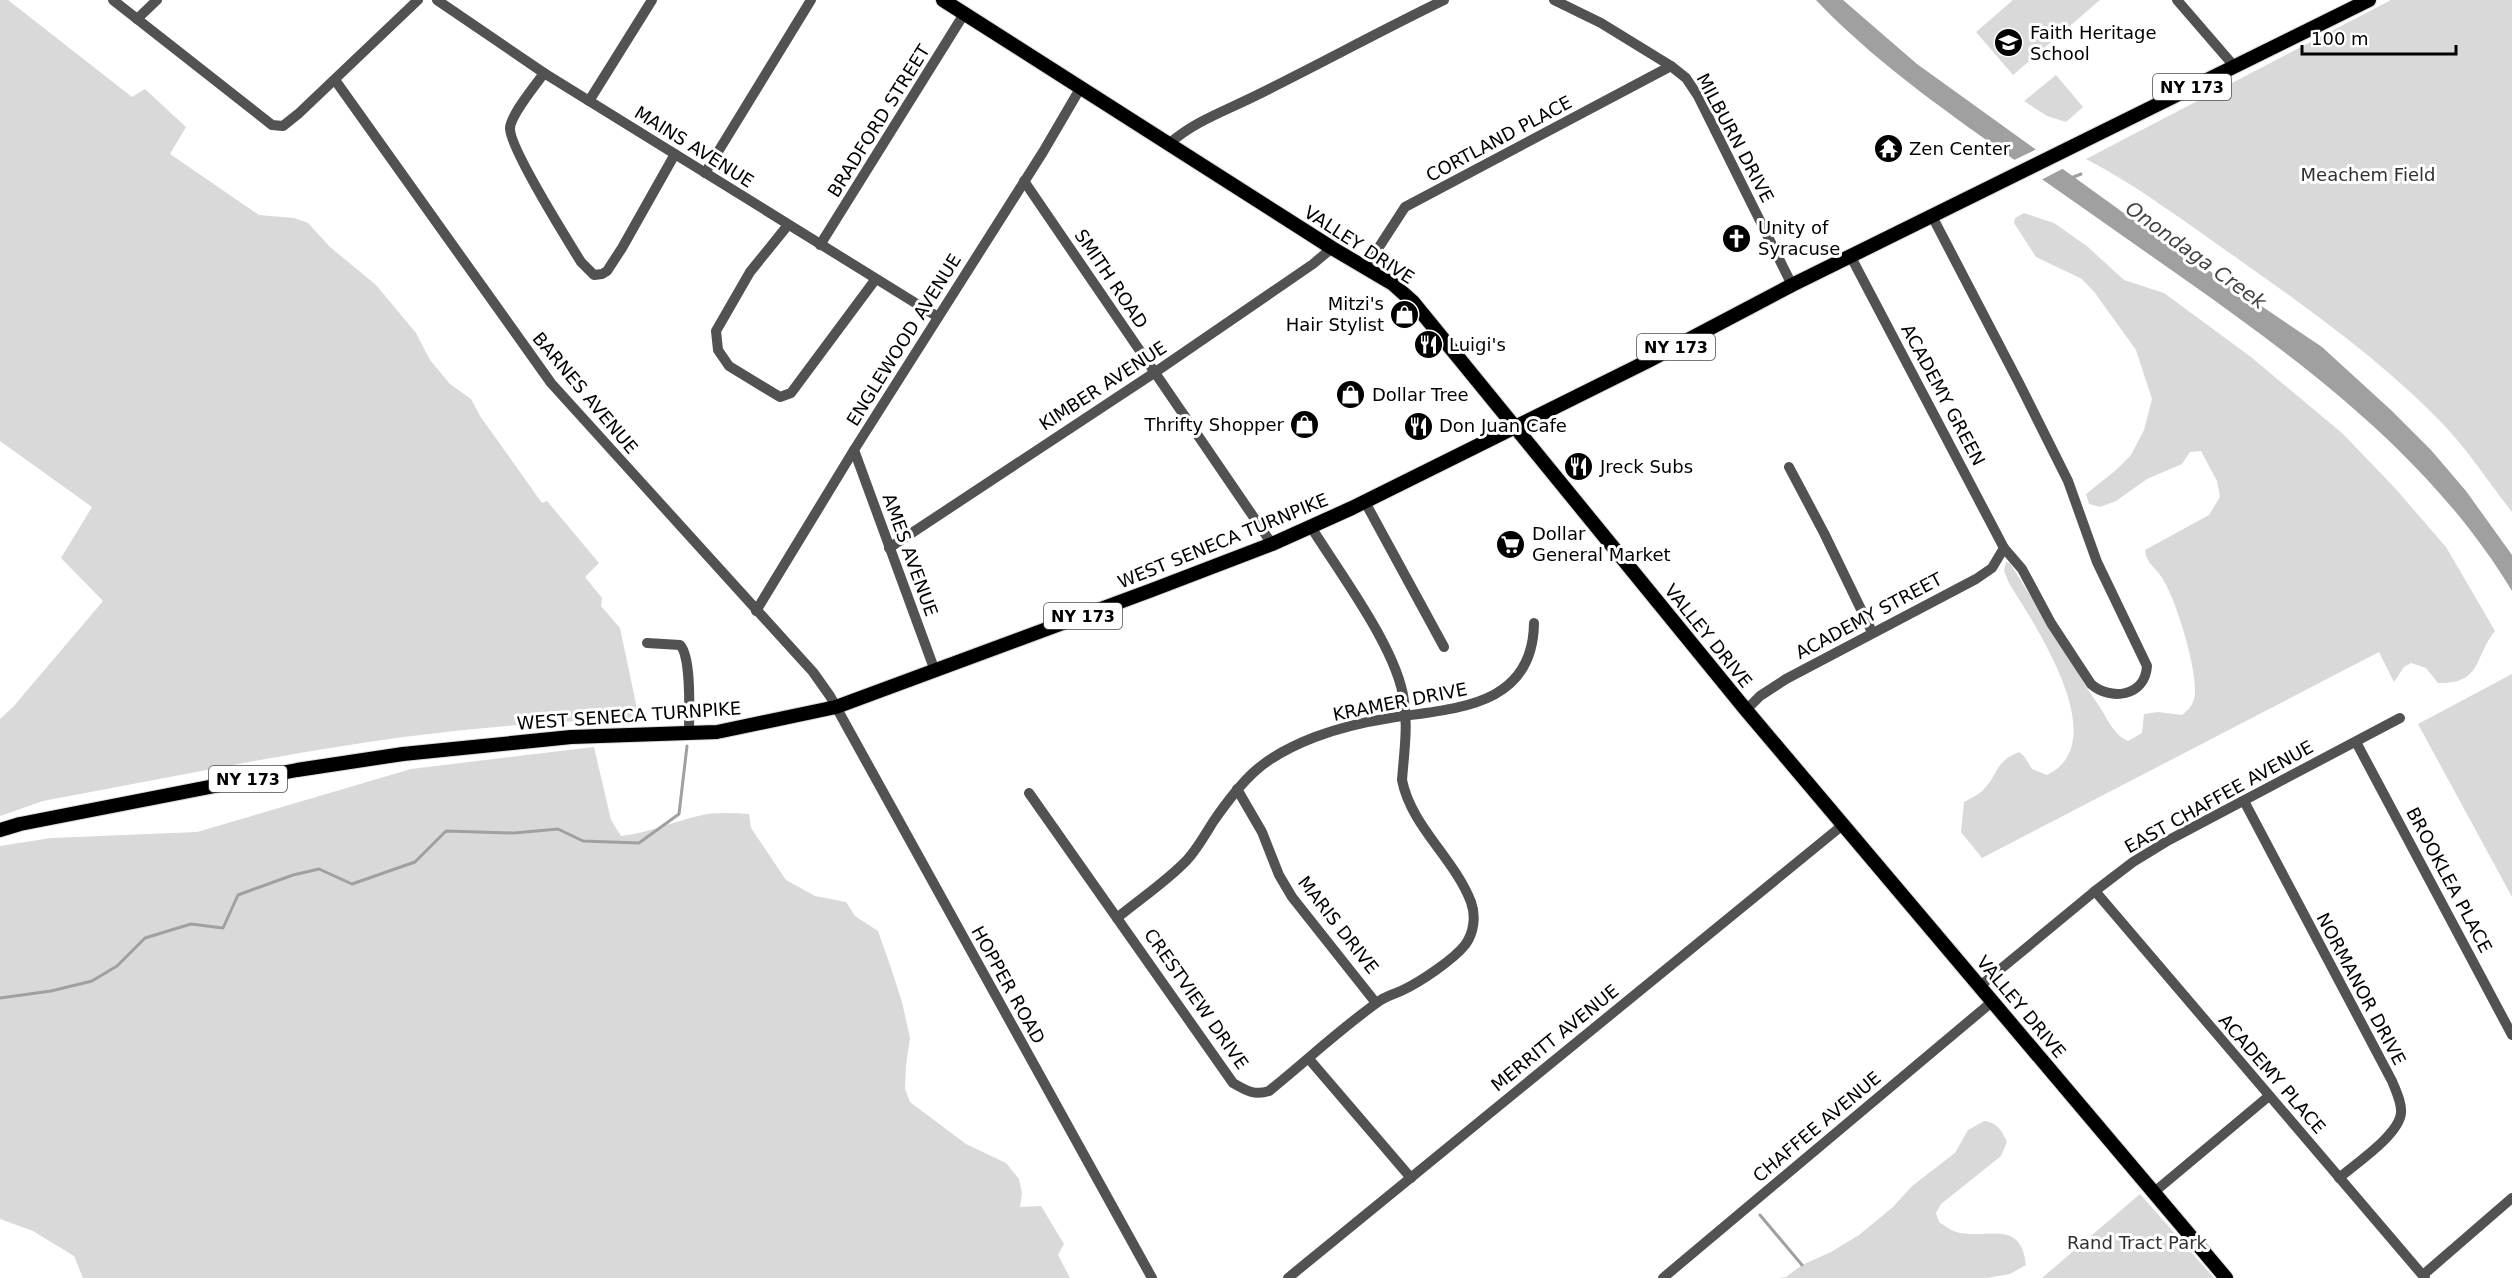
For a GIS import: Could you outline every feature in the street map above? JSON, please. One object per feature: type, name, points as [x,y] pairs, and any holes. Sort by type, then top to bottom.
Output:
[{"type":"main road","name":"VALLEY DRIVE","points":[[942,0],[1332,248],[1393,284],[1413,302],[1746,710],[2226,1278]]},
{"type":"main road","name":"WEST SENECA TURNPIKE","points":[[0,830],[20,824],[297,770],[403,754],[571,737],[717,732],[836,707],[1272,544],[1311,527],[1514,428],[1792,285],[1933,218],[2369,0]]},
{"type":"street","points":[[113,0],[273,125],[284,126],[418,0]]},
{"type":"street","points":[[137,19],[157,0]]},
{"type":"street","name":"MAINS AVENUE","points":[[437,0],[544,73],[938,317]]},
{"type":"street","points":[[589,101],[652,0]]},
{"type":"street","points":[[705,173],[811,0]]},
{"type":"street","points":[[1170,143],[1202,121],[1253,98],[1444,0]]},
{"type":"street","name":"MILBURN DRIVE","points":[[1554,0],[1601,23],[1671,66],[1686,78],[1698,96],[1792,285]]},
{"type":"street","points":[[2177,0],[2234,66]]},
{"type":"street","name":"BRADFORD STREET","points":[[820,245],[964,14]]},
{"type":"street","name":"CORTLAND PLACE","points":[[1366,267],[1405,207],[1671,66]]},
{"type":"street","points":[[544,73],[511,125],[512,137],[565,236],[581,262],[594,275],[606,271],[622,248],[675,154]]},
{"type":"street","name":"BARNES AVENUE","points":[[335,80],[551,383],[813,672],[836,707]]},
{"type":"street","name":"ENGLEWOOD AVENUE","points":[[756,611],[1081,87]]},
{"type":"street","name":"SMITH ROAD","points":[[1024,182],[1272,544]]},
{"type":"street","name":"ACADEMY GREEN","points":[[1851,257],[2004,549],[2022,569],[2051,623],[2091,684],[2099,692],[2114,696],[2128,693],[2147,673],[2147,666],[2097,562],[2068,482],[1933,218]]},
{"type":"street","points":[[788,225],[750,272],[716,331],[718,350],[733,369],[780,397],[791,393],[875,280]]},
{"type":"street","name":"KIMBER AVENUE","points":[[889,548],[1154,373],[1313,264],[1332,248]]},
{"type":"street","name":"AMES AVENUE","points":[[854,450],[935,671]]},
{"type":"street","points":[[1789,467],[1872,632]]},
{"type":"street","points":[[1365,502],[1444,647]]},
{"type":"street","points":[[1311,527],[1384,644],[1396,672],[1404,700],[1402,780],[1404,792],[1412,810],[1453,870],[1472,903],[1474,923],[1472,933],[1464,946],[1421,981],[1376,1003]]},
{"type":"street","name":"ACADEMY STREET","points":[[1746,710],[1760,696],[1786,679],[1976,579],[1992,568],[2004,549]]},
{"type":"street","name":"KRAMER DRIVE","points":[[1118,918],[1188,858],[1237,789],[1264,762],[1285,750],[1354,725],[1460,709],[1494,696],[1524,668],[1534,641],[1534,623]]},
{"type":"street","points":[[646,643],[680,645],[683,648],[687,669],[689,733]]},
{"type":"street","name":"HOPPER ROAD","points":[[836,707],[1152,1278]]},
{"type":"street","name":"EAST CHAFFEE AVENUE","points":[[1980,986],[2133,861],[2400,718]]},
{"type":"street","name":"BROOKLEA PLACE","points":[[2356,742],[2512,1035]]},
{"type":"street","name":"MARIS DRIVE","points":[[1237,789],[1262,832],[1279,875],[1292,897],[1376,1003],[1309,1059]]},
{"type":"street","name":"CRESTVIEW DRIVE","points":[[1029,793],[1233,1083],[1248,1092],[1261,1094],[1269,1091],[1309,1059]]},
{"type":"street","name":"NORMANOR DRIVE","points":[[2244,801],[2392,1081],[2401,1106],[2401,1116],[2395,1127],[2339,1178]]},
{"type":"street","name":"MERRITT AVENUE","points":[[1288,1278],[1844,824]]},
{"type":"street","name":"ACADEMY PLACE","points":[[2095,891],[2424,1276]]},
{"type":"street","name":"CHAFFEE AVENUE","points":[[1663,1278],[1993,1001]]},
{"type":"street","points":[[1309,1059],[1411,1178]]},
{"type":"street","points":[[2153,1193],[2269,1096]]},
{"type":"street","points":[[2424,1276],[2512,1198]]},
{"type":"green space","points":[[0,0],[8,0],[132,97],[145,89],[186,127],[170,154],[259,215],[294,218],[308,223],[330,247],[376,285],[416,333],[430,360],[450,384],[471,399],[480,416],[542,503],[547,501],[599,563],[585,577],[602,598],[601,606],[620,628],[639,718],[546,723],[402,737],[248,762],[43,801],[0,816],[0,719],[13,707],[103,601],[61,558],[92,507],[0,441]]},
{"type":"green space","points":[[2013,0],[2100,0],[2013,75],[1976,32]]},
{"type":"green space","name":"Meachem Field","points":[[2391,0],[2512,0],[2512,512],[2452,433],[2368,355],[2179,217],[2086,159]]},
{"type":"green space","points":[[2056,75],[2083,107],[2066,122],[2047,116],[2024,101]]},
{"type":"green space","points":[[2024,213],[2054,223],[2088,247],[2124,280],[2164,293],[2251,357],[2342,433],[2394,487],[2446,547],[2495,631],[2475,668],[2463,679],[2438,683],[2426,668],[2411,663],[2404,667],[2394,682],[2379,652],[1982,858],[1961,832],[1964,802],[1983,790],[2001,764],[2019,752],[2032,769],[2047,775],[2066,759],[2073,737],[2071,711],[2063,682],[2050,653],[2009,583],[2004,571],[2006,562],[2010,563],[2112,727],[2128,741],[2142,733],[2144,714],[2158,712],[2182,715],[2192,705],[2195,696],[2189,651],[2180,619],[2162,577],[2150,563],[2145,550],[2209,515],[2220,497],[2217,481],[2201,451],[2190,452],[2182,464],[2147,479],[2116,501],[2100,507],[2089,504],[2086,494],[2131,455],[2144,430],[2152,399],[2136,350],[2095,293],[2082,279],[2036,257],[2014,223],[2015,218]]},
{"type":"green space","points":[[2512,674],[2512,897],[2418,724]]},
{"type":"green space","points":[[594,747],[611,820],[621,836],[704,815],[749,814],[751,828],[786,880],[815,896],[846,902],[855,916],[878,931],[902,1002],[910,1038],[905,1089],[910,1102],[966,1144],[1006,1163],[1019,1179],[1022,1193],[1020,1207],[1041,1206],[1064,1244],[1058,1255],[1070,1278],[83,1278],[74,1256],[33,1231],[0,1219],[0,846],[51,838],[197,832],[411,769]]},
{"type":"green space","points":[[1984,1121],[1996,1125],[2007,1142],[2001,1156],[1941,1204],[1936,1213],[1939,1222],[1956,1232],[2010,1236],[2023,1250],[2026,1265],[2010,1274],[1987,1278],[1778,1278],[1786,1277],[1802,1265],[1831,1252],[1859,1235],[1893,1207],[1912,1186],[1955,1153],[1968,1130]]},
{"type":"green space","name":"Rand Tract Park","points":[[2140,1194],[2214,1278],[2042,1278]]},
{"type":"shaded area","points":[[1816,0],[1843,0],[1917,64],[2121,211],[2322,347],[2431,450],[2466,491],[2512,555],[2512,591],[2480,544],[2407,458],[2323,383],[2233,314],[1932,100],[1883,62]]},
{"type":"pier","points":[[2039,148],[2066,167],[2039,181],[2012,161]]},
{"type":"waterway","points":[[2071,178],[2081,174]]},
{"type":"waterway","points":[[0,998],[51,991],[92,981],[117,966],[145,938],[191,924],[223,928],[238,895],[293,875],[319,869],[352,884],[415,862],[446,831],[514,833],[558,829],[583,841],[639,843],[679,814],[687,746]]},
{"type":"waterway","points":[[1760,1215],[1802,1265]]},
{"type":"place","name":"Faith Heritage School","points":[[2009,43]]},
{"type":"place","name":"Zen Center","points":[[1888,149]]},
{"type":"place","name":"Unity of Syracuse","points":[[1737,238]]},
{"type":"place","name":"Mitzi's Hair Stylist","points":[[1405,314]]},
{"type":"place","name":"Luigi's","points":[[1428,345]]},
{"type":"place","name":"Dollar Tree","points":[[1351,395]]},
{"type":"place","name":"Thrifty Shopper","points":[[1305,425]]},
{"type":"place","name":"Don Juan Cafe","points":[[1418,426]]},
{"type":"place","name":"Jreck Subs","points":[[1579,467]]},
{"type":"place","name":"Dollar General Market","points":[[1511,544]]},
{"type":"water label","name":"Onondaga Creek","points":[[2196,255]]}]
